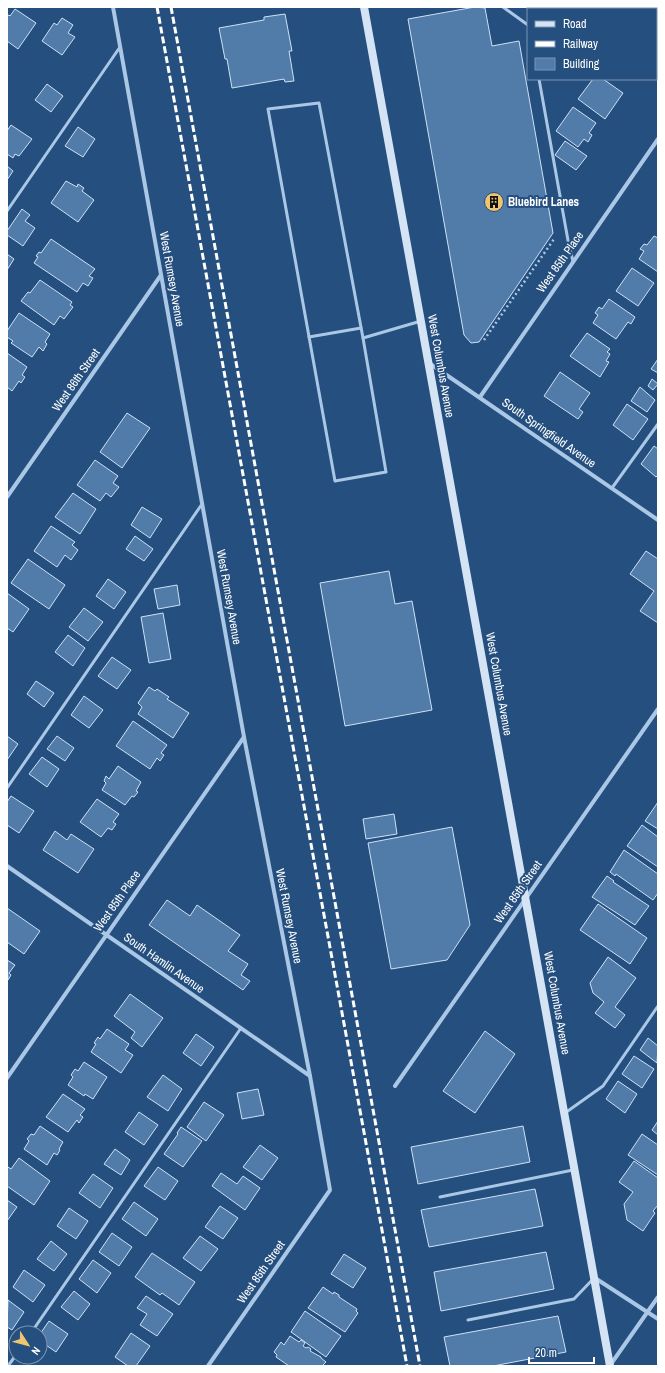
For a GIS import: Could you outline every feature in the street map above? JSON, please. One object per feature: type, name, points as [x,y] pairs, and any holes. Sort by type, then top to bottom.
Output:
[{"type":"main road","name":"West Columbus Avenue","points":[[364,7],[610,1366]]},
{"type":"street","name":"West Rumsey Avenue","points":[[113,7],[244,737],[310,1076],[330,1190]]},
{"type":"street","name":"West 85th Place","points":[[480,397],[658,139]]},
{"type":"street","name":"West 86th Street","points":[[7,497],[161,275]]},
{"type":"street","name":"South Springfield Avenue","points":[[428,362],[658,520]]},
{"type":"street","name":"West 85th Street","points":[[395,1086],[658,710]]},
{"type":"street","name":"West 85th Place","points":[[7,1078],[244,737]]},
{"type":"street","name":"South Hamlin Avenue","points":[[7,866],[310,1076]]},
{"type":"street","name":"West 85th Street","points":[[208,1366],[330,1190]]},
{"type":"street","points":[[595,1278],[658,1319]]},
{"type":"street","points":[[610,1366],[658,1297]]},
{"type":"lane","points":[[503,7],[527,23]]},
{"type":"lane","points":[[7,211],[120,47]]},
{"type":"lane","points":[[539,80],[573,261]]},
{"type":"lane","points":[[319,104],[363,338],[386,472],[335,481],[268,109],[319,104]]},
{"type":"lane","points":[[363,338],[421,321]]},
{"type":"lane","points":[[309,337],[361,328]]},
{"type":"lane","points":[[612,488],[658,424]]},
{"type":"lane","points":[[7,788],[202,504]]},
{"type":"lane","points":[[565,1113],[603,1086],[658,1006]]},
{"type":"lane","points":[[37,1325],[241,1028]]},
{"type":"lane","points":[[440,1197],[575,1170]]},
{"type":"lane","points":[[468,1320],[574,1299],[595,1278]]},
{"type":"path","points":[[484,340],[556,237]]},
{"type":"building","name":"Bluebird Lanes","points":[[475,7],[485,8],[492,46],[519,41],[553,233],[479,342],[471,343],[464,335],[408,19]]},
{"type":"building","points":[[15,9],[36,23],[18,49],[7,41],[7,16],[10,16]]},
{"type":"building","points":[[285,14],[292,51],[289,51],[294,81],[285,82],[284,79],[232,88],[227,59],[225,59],[219,28],[264,20],[264,17]]},
{"type":"building","points":[[62,18],[73,25],[68,33],[75,37],[62,55],[42,41],[54,23],[57,25]]},
{"type":"building","points":[[592,80],[604,80],[623,93],[605,119],[578,99]]},
{"type":"building","points":[[47,84],[63,96],[51,112],[35,100]]},
{"type":"building","points":[[573,107],[596,123],[589,133],[592,135],[588,142],[584,139],[578,147],[556,131]]},
{"type":"building","points":[[11,125],[32,139],[19,156],[15,154],[13,158],[7,154],[7,131]]},
{"type":"building","points":[[78,127],[95,139],[83,157],[65,146]]},
{"type":"building","points":[[565,141],[587,156],[576,170],[555,155]]},
{"type":"building","points":[[7,166],[13,171],[7,180]]},
{"type":"building","points":[[66,181],[77,187],[78,184],[84,188],[82,191],[94,200],[78,222],[51,203]]},
{"type":"building","points":[[22,209],[30,215],[25,221],[35,228],[23,246],[7,235],[7,231]]},
{"type":"building","points":[[654,236],[658,238],[658,272],[639,259],[644,251],[640,249],[644,244],[647,245]]},
{"type":"building","points":[[51,239],[95,269],[89,276],[93,278],[88,286],[83,283],[77,292],[34,263],[38,257],[36,256],[39,252],[41,253]]},
{"type":"building","points":[[7,254],[14,259],[7,270]]},
{"type":"building","points":[[632,268],[654,283],[638,306],[616,291]]},
{"type":"building","points":[[40,280],[72,302],[70,305],[73,307],[64,319],[60,316],[54,325],[21,301],[28,292],[30,293]]},
{"type":"building","points":[[609,299],[635,317],[631,324],[628,322],[616,339],[593,323],[598,315],[595,313],[599,307],[602,309]]},
{"type":"building","points":[[19,313],[50,334],[45,342],[47,344],[43,351],[39,347],[32,357],[11,343],[13,341],[7,337],[7,331]]},
{"type":"building","points":[[587,333],[610,349],[607,352],[610,354],[606,361],[609,362],[600,377],[570,356]]},
{"type":"building","points":[[7,353],[27,367],[22,375],[25,377],[21,383],[19,381],[12,391],[7,387]]},
{"type":"building","points":[[658,359],[658,373],[651,369]]},
{"type":"building","points":[[560,372],[590,393],[579,409],[583,412],[578,419],[544,396]]},
{"type":"building","points":[[652,379],[658,384],[653,390],[648,386]]},
{"type":"building","points":[[640,387],[655,400],[647,412],[631,401]]},
{"type":"building","points":[[627,404],[648,419],[633,440],[613,425]]},
{"type":"building","points":[[127,413],[150,428],[122,468],[100,452]]},
{"type":"building","points":[[654,446],[658,449],[658,475],[656,477],[641,464]]},
{"type":"building","points":[[95,460],[118,476],[113,483],[119,487],[111,497],[106,493],[100,501],[77,485]]},
{"type":"building","points":[[73,493],[96,509],[80,534],[55,517]]},
{"type":"building","points":[[142,507],[162,519],[150,538],[131,525]]},
{"type":"building","points":[[51,526],[75,542],[72,545],[78,550],[71,560],[65,555],[57,567],[34,551]]},
{"type":"building","points":[[135,536],[153,549],[144,561],[126,549]]},
{"type":"building","points":[[646,551],[658,559],[658,623],[640,611],[654,591],[630,574]]},
{"type":"building","points":[[28,559],[65,585],[49,609],[11,583]]},
{"type":"building","points":[[389,571],[395,604],[412,601],[432,710],[345,726],[320,583]]},
{"type":"building","points":[[108,579],[126,592],[114,609],[96,596]]},
{"type":"building","points":[[177,585],[180,605],[158,609],[154,589]]},
{"type":"building","points":[[7,593],[29,609],[13,632],[7,628]]},
{"type":"building","points":[[84,608],[103,622],[88,641],[69,627]]},
{"type":"building","points":[[163,613],[171,659],[149,663],[141,617]]},
{"type":"building","points":[[68,635],[85,648],[73,666],[55,652]]},
{"type":"building","points":[[112,657],[131,670],[117,689],[98,676]]},
{"type":"building","points":[[36,681],[54,693],[44,707],[27,694]]},
{"type":"building","points":[[149,687],[155,691],[157,689],[169,697],[167,699],[189,713],[173,738],[138,714],[142,707],[138,703]]},
{"type":"building","points":[[84,696],[103,710],[89,728],[71,715]]},
{"type":"building","points":[[133,721],[167,745],[161,753],[164,755],[160,761],[157,758],[150,769],[116,746]]},
{"type":"building","points":[[7,736],[18,744],[7,760]]},
{"type":"building","points":[[57,736],[74,748],[65,761],[47,749]]},
{"type":"building","points":[[42,757],[59,769],[47,787],[29,774]]},
{"type":"building","points":[[118,766],[141,782],[136,791],[138,792],[134,797],[132,796],[125,805],[102,790],[106,783],[104,781],[106,776],[109,779]]},
{"type":"building","points":[[11,796],[34,811],[19,833],[7,825],[7,802]]},
{"type":"building","points":[[97,799],[119,814],[113,822],[116,824],[112,830],[108,828],[101,837],[80,822]]},
{"type":"building","points":[[658,802],[658,829],[645,821]]},
{"type":"building","points":[[394,814],[397,834],[366,839],[363,819]]},
{"type":"building","points":[[642,825],[658,837],[658,867],[627,846]]},
{"type":"building","points":[[452,827],[470,925],[447,960],[391,969],[368,843]]},
{"type":"building","points":[[55,831],[67,840],[71,834],[94,849],[78,873],[43,850]]},
{"type":"building","points":[[624,850],[658,874],[658,893],[653,900],[616,874],[615,876],[610,872]]},
{"type":"building","points":[[607,876],[614,881],[613,882],[649,906],[635,925],[592,897]]},
{"type":"building","points":[[167,900],[190,916],[197,905],[240,935],[228,951],[248,964],[241,975],[250,981],[243,990],[149,925]]},
{"type":"building","points":[[598,904],[647,938],[630,964],[580,930]]},
{"type":"building","points":[[7,908],[40,931],[24,954],[7,942]]},
{"type":"building","points":[[608,957],[636,978],[615,1007],[625,1015],[615,1028],[595,1013],[604,1002],[593,993],[590,983]]},
{"type":"building","points":[[7,960],[15,965],[9,973],[11,975],[8,980]]},
{"type":"building","points":[[130,994],[163,1018],[142,1047],[131,1038],[135,1032],[114,1016]]},
{"type":"building","points":[[107,1029],[129,1044],[125,1050],[133,1055],[121,1073],[91,1052],[98,1037],[100,1039]]},
{"type":"building","points":[[485,1031],[515,1054],[475,1113],[443,1091]]},
{"type":"building","points":[[196,1034],[214,1047],[201,1066],[183,1053]]},
{"type":"building","points":[[648,1038],[658,1046],[657,1063],[640,1050]]},
{"type":"building","points":[[634,1056],[654,1069],[642,1088],[622,1074]]},
{"type":"building","points":[[84,1062],[107,1077],[93,1099],[85,1094],[84,1096],[68,1085],[73,1077],[71,1075],[75,1069],[78,1071]]},
{"type":"building","points":[[163,1075],[182,1089],[168,1111],[147,1097]]},
{"type":"building","points":[[618,1081],[637,1094],[625,1113],[606,1099]]},
{"type":"building","points":[[258,1089],[264,1115],[242,1119],[237,1093]]},
{"type":"building","points":[[63,1094],[85,1109],[80,1115],[83,1117],[79,1123],[77,1120],[68,1132],[46,1117]]},
{"type":"building","points":[[204,1102],[224,1115],[206,1141],[187,1127]]},
{"type":"building","points":[[139,1112],[158,1125],[144,1145],[125,1132]]},
{"type":"building","points":[[658,1121],[658,1135],[652,1130]]},
{"type":"building","points":[[40,1126],[63,1142],[57,1155],[54,1153],[47,1165],[24,1149],[29,1141],[27,1139],[31,1134],[34,1135]]},
{"type":"building","points":[[523,1126],[530,1162],[418,1184],[411,1147]]},
{"type":"building","points":[[181,1127],[202,1141],[183,1167],[164,1154]]},
{"type":"building","points":[[642,1134],[658,1145],[658,1175],[628,1155]]},
{"type":"building","points":[[260,1145],[278,1158],[262,1180],[243,1167]]},
{"type":"building","points":[[115,1149],[130,1160],[121,1175],[104,1164]]},
{"type":"building","points":[[19,1158],[50,1181],[34,1205],[7,1186],[7,1169],[8,1167],[11,1169]]},
{"type":"building","points":[[634,1161],[658,1178],[658,1205],[653,1211],[655,1213],[643,1231],[627,1220],[624,1204],[633,1192],[619,1182]]},
{"type":"building","points":[[158,1167],[178,1181],[165,1200],[144,1186]]},
{"type":"building","points":[[221,1173],[237,1184],[243,1176],[260,1188],[245,1210],[212,1186]]},
{"type":"building","points":[[93,1174],[113,1188],[100,1208],[79,1193]]},
{"type":"building","points":[[535,1189],[543,1226],[429,1247],[421,1210]]},
{"type":"building","points":[[7,1200],[17,1207],[7,1221]]},
{"type":"building","points":[[134,1202],[158,1219],[146,1236],[122,1219]]},
{"type":"building","points":[[220,1206],[238,1218],[223,1239],[205,1227]]},
{"type":"building","points":[[69,1208],[88,1221],[76,1239],[57,1226]]},
{"type":"building","points":[[112,1233],[132,1247],[119,1266],[99,1252]]},
{"type":"building","points":[[200,1236],[218,1249],[201,1271],[183,1258]]},
{"type":"building","points":[[51,1241],[67,1254],[54,1271],[37,1259]]},
{"type":"building","points":[[546,1252],[554,1289],[441,1311],[434,1272]]},
{"type":"building","points":[[152,1253],[195,1282],[179,1305],[162,1293],[160,1295],[135,1277]]},
{"type":"building","points":[[344,1254],[366,1268],[353,1288],[331,1274]]},
{"type":"building","points":[[93,1260],[111,1273],[97,1293],[79,1279]]},
{"type":"building","points":[[24,1270],[45,1285],[33,1302],[13,1287]]},
{"type":"building","points":[[323,1287],[333,1294],[334,1292],[339,1295],[339,1297],[357,1309],[356,1311],[358,1313],[345,1332],[308,1308]]},
{"type":"building","points":[[74,1291],[90,1304],[78,1320],[61,1307]]},
{"type":"building","points":[[146,1296],[173,1314],[157,1336],[140,1325],[147,1314],[137,1308]]},
{"type":"building","points":[[8,1300],[24,1312],[15,1325],[8,1325],[7,1327]]},
{"type":"building","points":[[305,1311],[341,1336],[326,1357],[291,1332]]},
{"type":"building","points":[[558,1316],[566,1352],[493,1366],[450,1366],[444,1337]]},
{"type":"building","points":[[49,1321],[68,1334],[56,1352],[48,1346],[48,1325],[46,1325]]},
{"type":"building","points":[[131,1333],[150,1346],[136,1366],[128,1366],[115,1357]]},
{"type":"building","points":[[290,1336],[299,1342],[301,1340],[305,1343],[303,1346],[311,1349],[310,1351],[321,1357],[326,1362],[322,1366],[289,1366],[276,1357],[277,1355],[274,1352],[281,1342],[284,1345]]},
{"type":"railway","points":[[157,7],[407,1366]]},
{"type":"railway","points":[[171,7],[420,1366]]},
{"type":"place","name":"Bluebird Lanes","points":[[494,202]]}]
